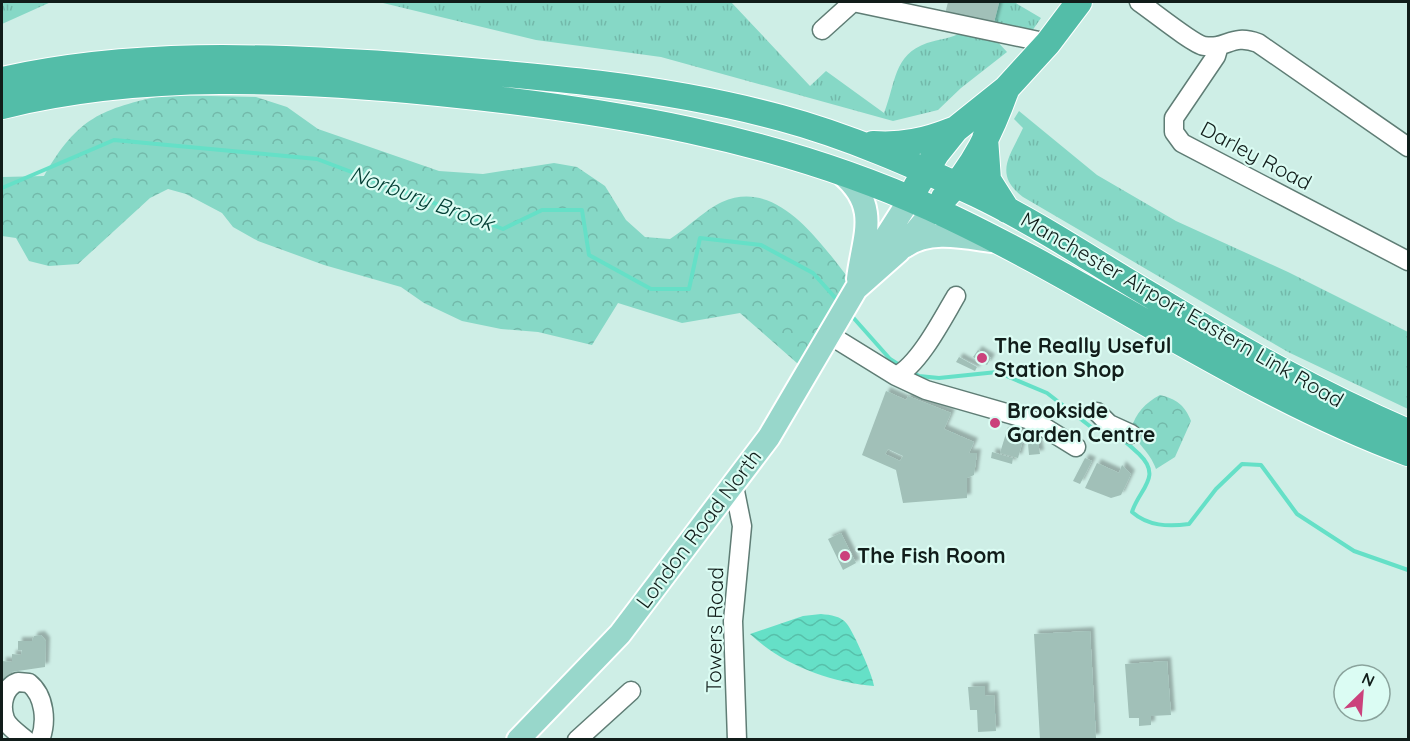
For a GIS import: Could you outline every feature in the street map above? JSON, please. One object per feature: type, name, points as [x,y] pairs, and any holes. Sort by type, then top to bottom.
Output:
[{"type":"highway","points":[[931,191],[988,113],[1048,43],[1079,2]]},
{"type":"highway","points":[[2,80],[103,62],[168,57],[246,57],[544,77],[673,96],[782,118],[854,143],[931,191],[1062,258],[1088,274],[1168,333]]},
{"type":"highway","name":"Manchester Airport Eastern Link Road","points":[[2,106],[46,95],[93,88],[169,82],[277,82],[380,88],[550,105],[627,117],[771,149],[842,174],[931,191],[1007,210],[1280,371],[1408,432]]},
{"type":"highway","points":[[673,96],[759,131],[872,167],[931,191]]},
{"type":"highway","points":[[854,143],[903,145],[921,143],[956,129],[1004,96]]},
{"type":"highway","points":[[931,191],[985,138],[1004,96]]},
{"type":"highway","points":[[931,191],[956,129]]},
{"type":"highway","points":[[985,138],[988,180],[1007,210]]},
{"type":"highway","name":"Manchester Airport Eastern Link Road","points":[[931,191],[1002,243],[1342,425],[1408,453]]},
{"type":"main road","points":[[842,174],[861,196],[867,214],[855,289]]},
{"type":"main road","points":[[899,251],[931,191]]},
{"type":"main road","name":"London Road North","points":[[518,740],[620,634],[734,486],[769,437],[855,289],[931,191]]},
{"type":"main road","points":[[855,289],[911,242],[953,236],[1002,243]]},
{"type":"street","points":[[822,30],[853,2],[1048,43]]},
{"type":"street","points":[[1139,2],[1202,46],[1219,46],[1243,38],[1258,43],[1408,147]]},
{"type":"street","name":"Darley Road","points":[[1219,46],[1216,56],[1174,118],[1174,132],[1182,143],[1408,261]]},
{"type":"street","points":[[905,368],[956,296]]},
{"type":"street","points":[[832,328],[905,368],[926,390],[1034,421],[1076,447]]},
{"type":"street","points":[[1097,412],[1109,424],[1131,434]]},
{"type":"street","name":"Towers Road","points":[[734,486],[742,526],[733,621],[737,740]]},
{"type":"street","points":[[26,740],[4,719],[2,708],[8,689],[18,682],[29,683],[39,694],[44,726],[40,740]]},
{"type":"street","points":[[577,740],[631,691]]},
{"type":"green space","points":[[2,2],[51,2],[2,24]]},
{"type":"green space","points":[[315,2],[731,2],[810,86],[826,71],[884,113],[897,71],[916,48],[963,31],[994,38],[1007,52],[961,88],[938,110],[893,121],[661,57],[536,40],[383,3]]},
{"type":"green space","points":[[999,2],[1014,2],[1041,18],[1032,31],[993,26]]},
{"type":"green space","points":[[165,95],[256,97],[287,107],[318,129],[439,171],[483,174],[554,163],[577,167],[605,186],[626,220],[645,237],[670,239],[709,209],[722,202],[743,197],[763,199],[781,207],[799,220],[815,236],[855,286],[806,371],[740,313],[682,323],[618,303],[592,345],[538,332],[501,329],[462,321],[424,303],[401,287],[324,265],[258,241],[233,227],[222,213],[186,194],[168,189],[150,198],[78,264],[49,266],[29,261],[16,238],[2,236],[2,177],[44,176],[68,140],[93,119],[124,105]]},
{"type":"green space","points":[[1019,111],[1097,175],[1176,221],[1288,272],[1408,332],[1408,409],[1288,352],[1023,197],[1014,189],[1006,172],[1009,156],[1023,128],[1014,119]]},
{"type":"green space","points":[[1160,395],[1171,398],[1179,404],[1191,421],[1175,457],[1156,469],[1131,429],[1142,409]]},
{"type":"water","points":[[832,615],[845,621],[863,655],[874,686],[840,681],[807,670],[777,655],[750,634],[803,616]]},
{"type":"building","points":[[948,2],[999,3],[993,26],[945,14]]},
{"type":"building","name":"The Really Useful Station Shop","points":[[978,350],[991,358],[987,365],[973,357]]},
{"type":"building","points":[[959,357],[977,367],[975,371],[956,362]]},
{"type":"building","points":[[886,391],[906,400],[908,396],[951,413],[944,429],[974,442],[969,453],[977,453],[974,475],[967,478],[967,498],[903,503],[896,470],[862,455]],"holes":[[[888,449],[903,456],[900,461],[885,454]]]},
{"type":"building","points":[[1008,427],[1025,433],[1018,458],[1000,453]]},
{"type":"building","points":[[1038,442],[1040,454],[1029,455],[1028,444]]},
{"type":"building","points":[[992,452],[1013,458],[1012,464],[991,458]]},
{"type":"building","points":[[1085,458],[1092,461],[1080,484],[1073,481]]},
{"type":"building","points":[[1097,463],[1119,473],[1122,465],[1131,474],[1121,495],[1111,498],[1085,488]]},
{"type":"building","name":"The Fish Room","points":[[841,533],[856,563],[843,570],[828,539]]},
{"type":"building","points":[[1090,631],[1096,738],[1040,740],[1034,634]]},
{"type":"building","points":[[41,635],[46,641],[45,667],[11,672],[2,690],[2,661],[12,662],[12,654],[21,655],[22,650],[18,650],[18,641],[32,641],[34,636]]},
{"type":"building","points":[[1167,661],[1171,715],[1151,716],[1151,725],[1139,726],[1139,718],[1129,718],[1125,664]]},
{"type":"building","points":[[985,686],[985,696],[994,695],[996,731],[978,732],[977,710],[970,710],[968,687]]},
{"type":"waterway","name":"Norbury Brook","points":[[2,188],[114,140],[317,159],[503,229],[542,210],[582,210],[589,255],[651,289],[689,289],[700,238],[761,245],[813,273],[839,302]]},
{"type":"waterway","name":"Norbury Brook","points":[[850,314],[890,359],[901,366]]},
{"type":"waterway","name":"Norbury Brook","points":[[910,371],[919,376],[939,378],[997,372],[1047,393],[1091,427],[1109,434]]},
{"type":"waterway","name":"Norbury Brook","points":[[1121,439],[1139,454],[1149,470],[1147,483],[1132,512],[1138,517],[1152,523],[1166,525],[1189,524],[1216,489],[1242,464],[1261,465],[1297,514],[1354,551],[1408,570]]},
{"type":"place","name":"The Really Useful Station Shop","points":[[982,358]]},
{"type":"place","name":"Brookside Garden Centre","points":[[995,423]]},
{"type":"place","name":"The Fish Room","points":[[845,556]]}]
